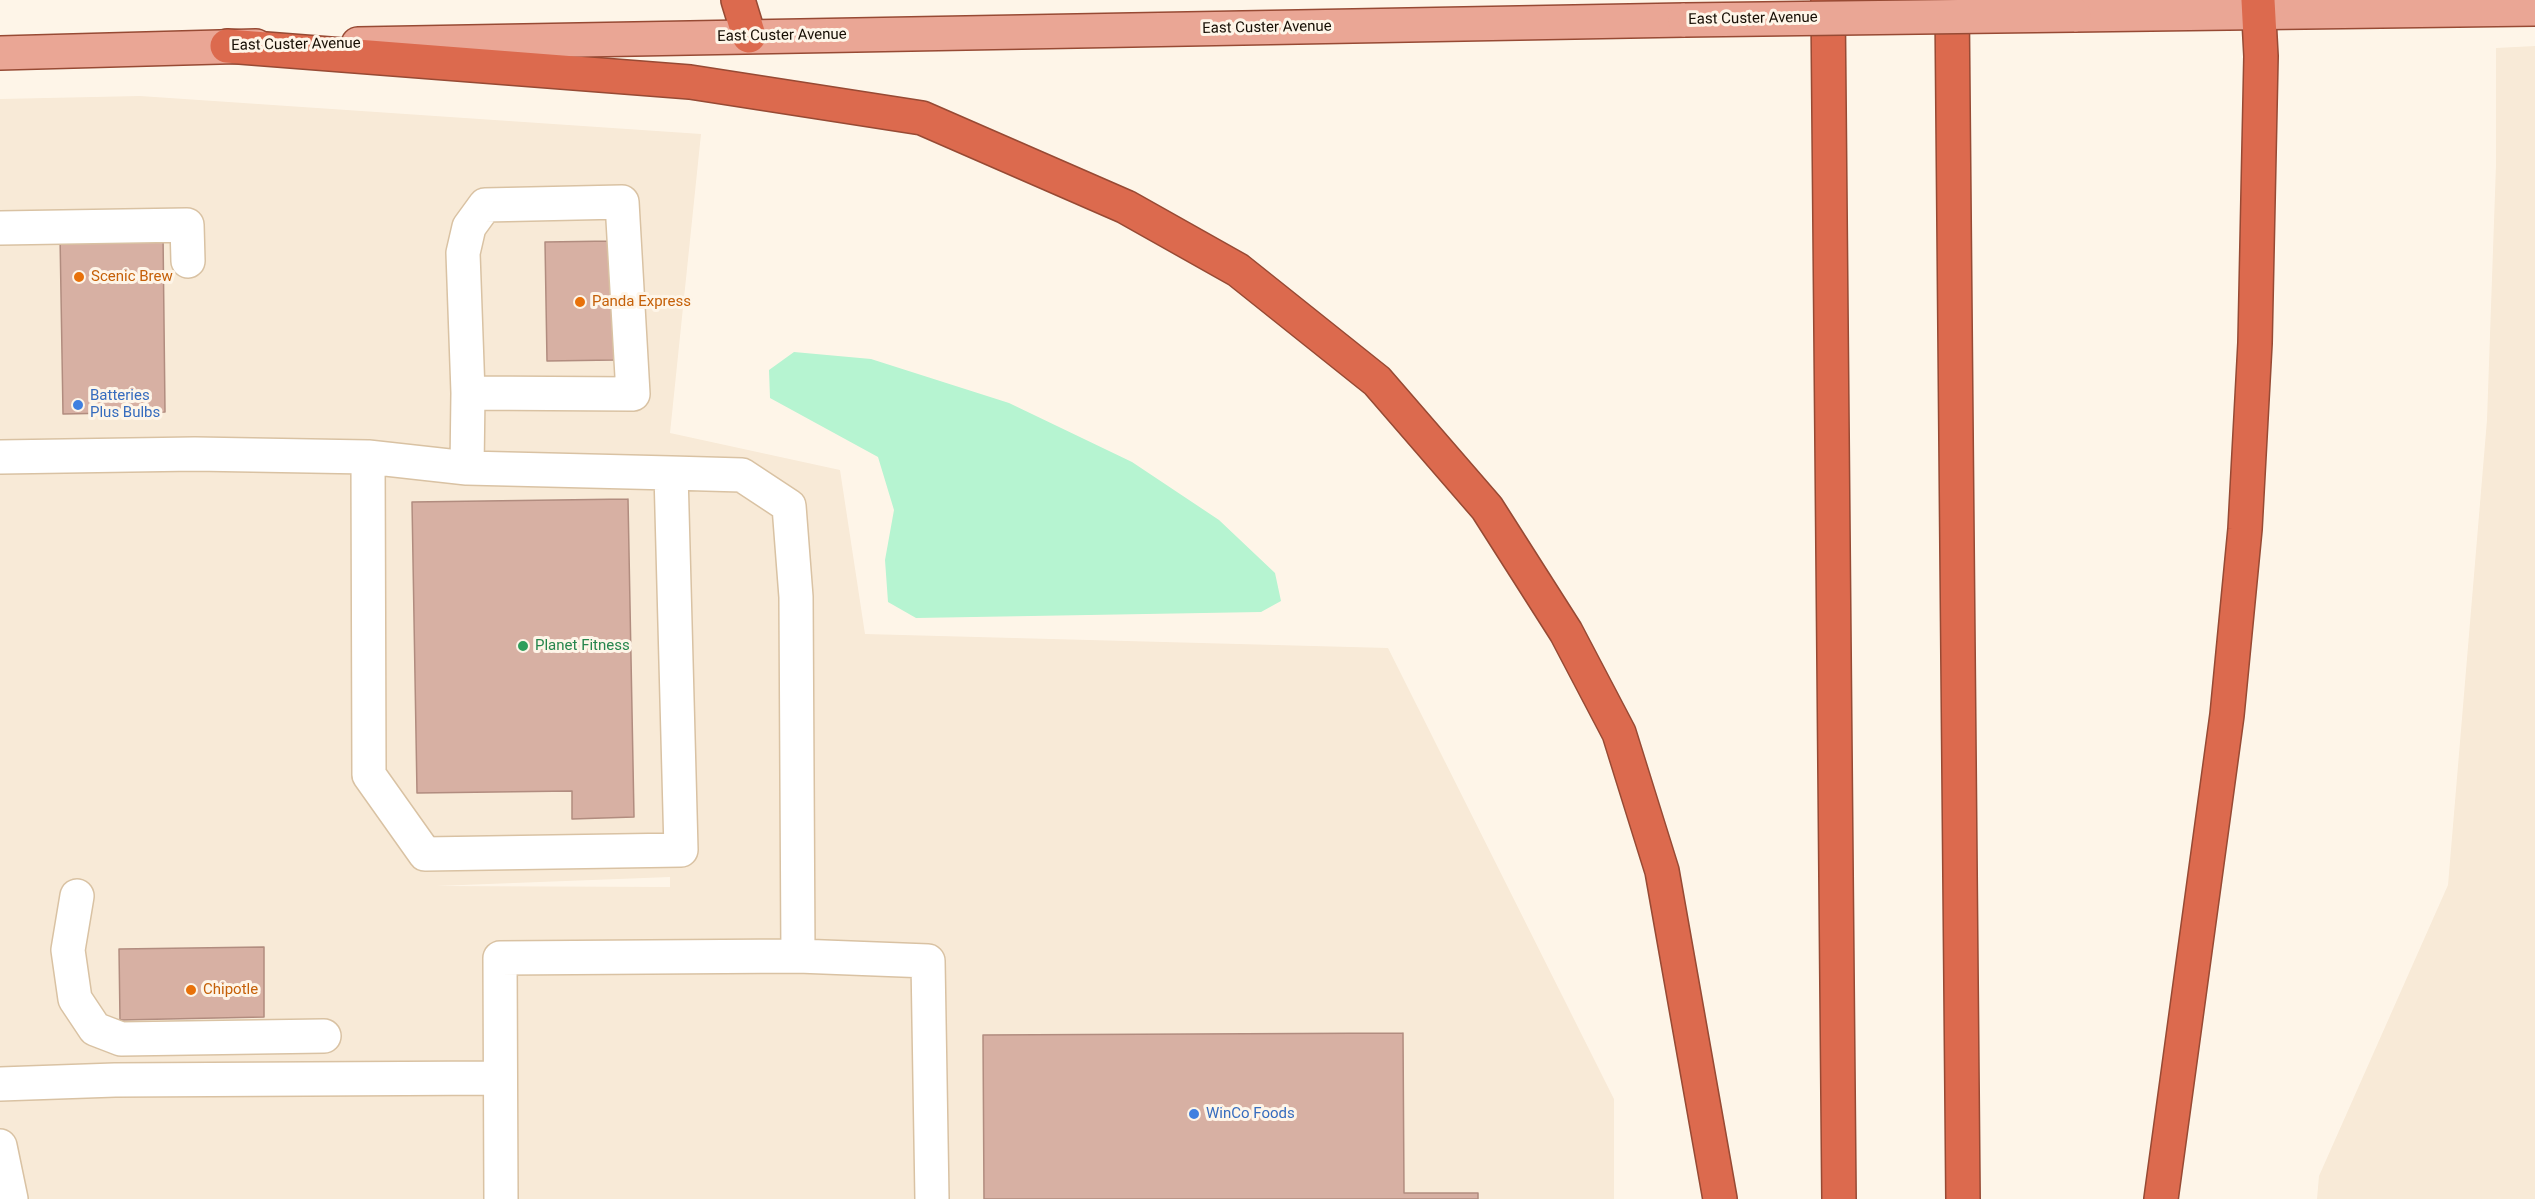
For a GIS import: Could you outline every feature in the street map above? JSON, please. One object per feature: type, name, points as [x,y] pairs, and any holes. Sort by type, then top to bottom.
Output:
[{"type":"highway","points":[[738,0],[749,36]]},
{"type":"highway","points":[[1808,0],[1830,250]]},
{"type":"highway","points":[[1828,0],[1839,1199]]},
{"type":"highway","points":[[1952,0],[1964,1199]]},
{"type":"highway","points":[[2162,1199],[2227,715],[2245,529],[2255,343],[2261,56],[2258,7]]},
{"type":"highway","points":[[227,46],[690,82],[922,118],[1126,207],[1238,270],[1377,381],[1487,508],[1566,632],[1614,723],[1662,871],[1720,1199]]},
{"type":"main road","name":"East Custer Avenue","points":[[0,53],[227,46],[749,36],[2074,15],[2258,7],[2535,9]]},
{"type":"street","points":[[467,468],[468,393],[463,253],[469,227],[485,206],[622,202],[633,394],[468,393]]},
{"type":"street","points":[[0,228],[187,225],[188,261]]},
{"type":"street","points":[[0,457],[195,454],[368,457],[467,468],[742,475],[789,506],[796,597],[798,956]]},
{"type":"street","points":[[368,457],[369,775],[425,854],[681,850],[671,473]]},
{"type":"street","points":[[77,896],[68,950],[75,999],[95,1029],[121,1039],[324,1036]]},
{"type":"street","points":[[501,1199],[500,958],[798,956],[928,961],[932,1199]]},
{"type":"street","points":[[0,1084],[115,1080],[500,1078]]},
{"type":"street","points":[[0,1146],[11,1199]]},
{"type":"shaded area","points":[[2535,46],[2535,1199],[2317,1199],[2319,1176],[2448,885],[2487,420],[2496,165],[2496,48]]},
{"type":"shaded area","points":[[140,96],[701,134],[670,433],[840,470],[865,634],[1388,648],[1614,1099],[1614,1199],[0,1199],[0,99]],"holes":[[[670,877],[670,887],[436,886]]]},
{"type":"green space","points":[[794,352],[871,359],[1009,403],[1132,462],[1219,520],[1275,573],[1281,601],[1261,612],[916,618],[888,602],[885,560],[894,510],[878,457],[770,398],[769,370]]},
{"type":"building","points":[[163,233],[165,412],[63,414],[60,235]]},
{"type":"building","points":[[612,241],[614,360],[547,361],[545,242]]},
{"type":"building","name":"Planet Fitness","points":[[628,499],[634,817],[572,819],[572,791],[417,793],[412,502]]},
{"type":"building","points":[[264,947],[264,1017],[120,1020],[119,949]]},
{"type":"building","name":"WinCo Foods","points":[[1403,1033],[1404,1193],[1478,1193],[1478,1199],[984,1199],[983,1035]]},
{"type":"place","name":"Scenic Brew","points":[[79,277]]},
{"type":"place","name":"Panda Express","points":[[580,302]]},
{"type":"place","name":"Batteries Plus Bulbs","points":[[78,405]]},
{"type":"place","name":"Planet Fitness","points":[[523,646]]},
{"type":"place","name":"Chipotle","points":[[191,990]]},
{"type":"place","name":"WinCo Foods","points":[[1194,1114]]}]
